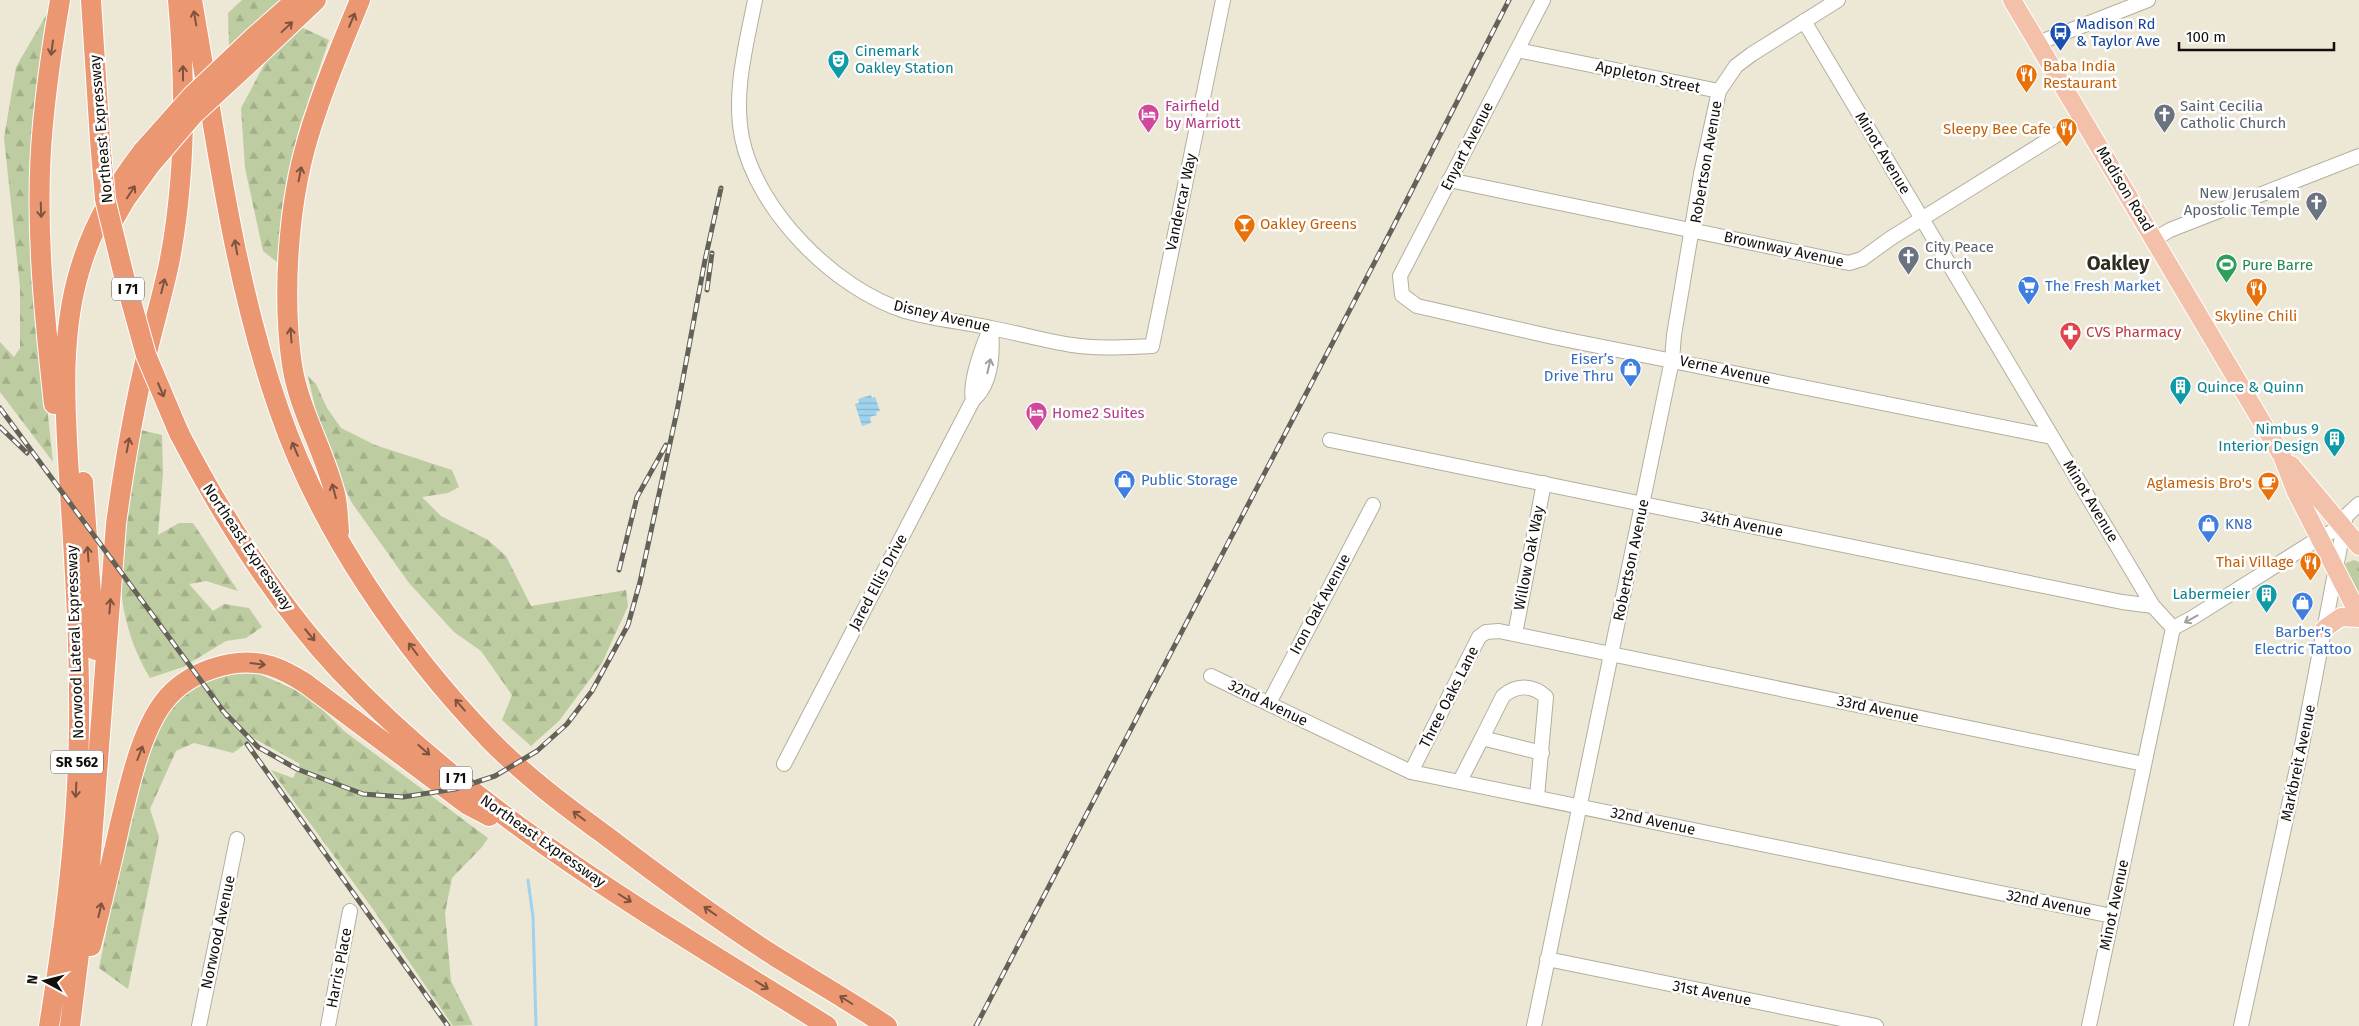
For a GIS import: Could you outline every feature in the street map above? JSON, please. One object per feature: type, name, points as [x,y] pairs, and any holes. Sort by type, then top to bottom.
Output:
[{"type":"highway","points":[[60,0],[43,125],[40,201],[48,352],[62,464],[70,496]]},
{"type":"highway","name":"Northeast Expressway","points":[[91,0],[105,200],[146,355],[179,433],[201,475],[235,532],[276,594],[339,670],[396,726],[511,822],[614,892],[827,1026]]},
{"type":"highway","points":[[93,40],[101,0]]},
{"type":"highway","points":[[98,759],[116,524],[123,471],[136,402],[169,264],[183,156],[183,59],[178,0]]},
{"type":"highway","points":[[192,0],[238,257],[256,339],[280,413],[304,472],[340,539],[379,604],[429,669],[490,740],[556,799],[648,868],[773,955],[887,1026]]},
{"type":"highway","points":[[70,496],[66,371],[74,296],[80,270],[98,221],[112,195],[147,158],[193,115],[296,0]]},
{"type":"highway","points":[[256,46],[316,0]]},
{"type":"highway","points":[[340,539],[336,496],[301,399],[292,365],[288,289],[292,214],[307,140],[332,69],[360,0]]},
{"type":"highway","points":[[98,759],[95,623],[78,432],[76,368],[78,337],[89,276],[95,258],[147,158]]},
{"type":"highway","name":"Norwood Lateral Expressway","points":[[49,1026],[70,880],[79,728],[79,658],[70,496]]},
{"type":"highway","points":[[71,1026],[139,756],[155,716],[168,697],[188,681],[211,669],[225,665],[258,663],[289,673],[305,682],[468,806],[546,846]]},
{"type":"highway","name":"SR 562","points":[[71,1026],[90,866],[98,759]]},
{"type":"main road","name":"Madison Road","points":[[2012,0],[2282,456],[2296,492],[2336,566],[2359,616]]},
{"type":"main road","name":"Madison Road","points":[[2282,456],[2344,526],[2359,546]]},
{"type":"main road","points":[[2296,492],[2331,511]]},
{"type":"main road","points":[[2324,629],[2341,617],[2359,616]]},
{"type":"street","name":"Disney Avenue","points":[[756,0],[740,74],[738,108],[748,160],[759,184],[777,212],[810,251],[835,272],[878,300],[906,311],[1074,346],[1109,348],[1152,346]]},
{"type":"street","name":"Vandercar Way","points":[[1152,346],[1222,0]]},
{"type":"street","name":"Enyart Avenue","points":[[1402,295],[1400,276],[1543,0]]},
{"type":"street","name":"Appleton Street","points":[[1517,50],[1719,92],[1736,66],[1838,0]]},
{"type":"street","points":[[2038,43],[2148,0]]},
{"type":"street","name":"Minot Avenue","points":[[1804,21],[2153,606],[2173,628],[2089,1026]]},
{"type":"street","name":"Robertson Avenue","points":[[1534,1026],[1672,360],[1674,335],[1701,174],[1719,92]]},
{"type":"street","name":"Brownway Avenue","points":[[1449,180],[1850,263],[1862,259],[1891,238],[2082,119]]},
{"type":"street","points":[[2154,239],[2170,230],[2359,156]]},
{"type":"street","name":"Verne Avenue","points":[[1402,295],[1417,306],[1553,337],[2052,437]]},
{"type":"street","name":"Jared Ellis Drive","points":[[784,764],[973,400],[981,393],[989,370],[993,349],[991,328]]},
{"type":"street","name":"34th Avenue","points":[[1330,440],[1544,482],[2122,602],[2153,606]]},
{"type":"street","name":"Willow Oak Way","points":[[1514,634],[1544,482]]},
{"type":"street","name":"Markbreit Avenue","points":[[2241,1026],[2302,745],[2346,516],[2359,504]]},
{"type":"street","name":"Iron Oak Avenue","points":[[1269,703],[1373,506]]},
{"type":"street","points":[[2173,628],[2321,537],[2344,526]]},
{"type":"street","name":"Three Oaks Lane","points":[[1411,772],[1479,637],[1486,632],[1499,631],[1611,655]]},
{"type":"street","name":"33rd Avenue","points":[[1611,655],[2144,764]]},
{"type":"street","name":"32nd Avenue","points":[[1211,676],[1411,772],[2112,916]]},
{"type":"street","points":[[1460,781],[1503,696],[1514,689],[1529,687],[1538,690],[1546,697],[1538,797]]},
{"type":"street","points":[[1482,738],[1542,752]]},
{"type":"street","name":"Norwood Avenue","points":[[199,1026],[237,839]]},
{"type":"street","name":"Harris Place","points":[[328,1026],[350,911]]},
{"type":"street","name":"31st Avenue","points":[[1548,959],[1876,1026]]},
{"type":"green space","points":[[242,0],[281,0],[247,34],[229,46],[228,13]]},
{"type":"green space","points":[[48,12],[34,131],[40,342],[53,462],[0,392],[0,342],[14,357],[20,348],[20,287],[4,138],[16,67]]},
{"type":"green space","points":[[301,27],[329,40],[300,125],[287,187],[277,262],[263,251],[245,168],[241,108],[265,63]]},
{"type":"green space","points":[[308,376],[316,384],[327,408],[341,428],[375,445],[452,470],[459,487],[448,493],[422,497],[441,516],[488,540],[506,556],[531,606],[626,590],[628,606],[602,663],[559,721],[531,746],[502,720],[512,695],[481,651],[454,632],[409,583],[352,503],[324,447]]},
{"type":"green space","points":[[141,430],[162,435],[163,474],[158,535],[179,523],[193,523],[238,591],[206,581],[189,584],[213,611],[224,604],[249,608],[262,627],[246,638],[226,641],[183,667],[150,678],[135,647],[125,616],[121,586],[124,526]]},
{"type":"green space","points":[[2354,560],[2359,562],[2359,599],[2344,569],[2346,563]]},
{"type":"green space","points":[[257,673],[309,696],[344,731],[488,838],[482,847],[452,878],[445,913],[451,981],[473,1025],[453,1026],[375,912],[271,770],[293,778],[300,764],[253,738],[233,753],[194,743],[176,751],[150,809],[159,837],[128,989],[99,968],[130,813],[157,725],[188,691],[219,674]]},
{"type":"water","points":[[871,395],[872,398],[875,397],[880,411],[876,412],[877,415],[870,417],[871,423],[862,426],[855,404],[859,403],[858,399]]},
{"type":"waterway","points":[[528,880],[533,917],[536,1026]]},
{"type":"railway","points":[[976,1026],[1392,229],[1509,0]]},
{"type":"railway","points":[[222,710],[258,747],[297,769],[363,794],[403,797],[455,789],[495,776],[537,751],[567,724],[592,691],[628,625],[640,582],[677,411],[705,260],[721,188]]},
{"type":"railway","points":[[707,290],[712,253]]},
{"type":"railway","points":[[0,408],[227,716]]},
{"type":"railway","points":[[0,427],[27,453]]},
{"type":"railway","points":[[619,570],[637,497],[666,445]]},
{"type":"railway","points":[[247,744],[448,1026]]},
{"type":"place","name":"Madison Rd & Taylor Ave","points":[[2060,52]]},
{"type":"place","name":"Cinemark Oakley Station","points":[[839,79]]},
{"type":"place","name":"Baba India Restaurant","points":[[2027,94]]},
{"type":"place","name":"Fairfield by Marriott","points":[[1149,134]]},
{"type":"place","name":"Saint Cecilia Catholic Church","points":[[2164,134]]},
{"type":"place","name":"Sleepy Bee Cafe","points":[[2067,148]]},
{"type":"place","name":"New Jerusalem Apostolic Temple","points":[[2316,221]]},
{"type":"place","name":"Oakley Greens","points":[[1244,243]]},
{"type":"place","name":"City Peace Church","points":[[1909,275]]},
{"type":"place","name":"Pure Barre","points":[[2226,284]]},
{"type":"place","name":"The Fresh Market","points":[[2029,305]]},
{"type":"place","name":"Skyline Chili","points":[[2256,307]]},
{"type":"place","name":"CVS Pharmacy","points":[[2070,351]]},
{"type":"place","name":"Eiser’s Drive Thru","points":[[1630,387]]},
{"type":"place","name":"Quince & Quinn","points":[[2181,406]]},
{"type":"place","name":"Home2 Suites","points":[[1036,432]]},
{"type":"place","name":"Nimbus 9 Interior Design","points":[[2335,457]]},
{"type":"place","name":"Public Storage","points":[[1125,499]]},
{"type":"place","name":"Aglamesis Bro's","points":[[2268,502]]},
{"type":"place","name":"KN8","points":[[2209,543]]},
{"type":"place","name":"Thai Village","points":[[2310,581]]},
{"type":"place","name":"Labermeier","points":[[2266,613]]},
{"type":"place","name":"Barber's Electric Tattoo","points":[[2303,622]]},
{"type":"district","name":"Oakley","points":[[2118,263]]}]
